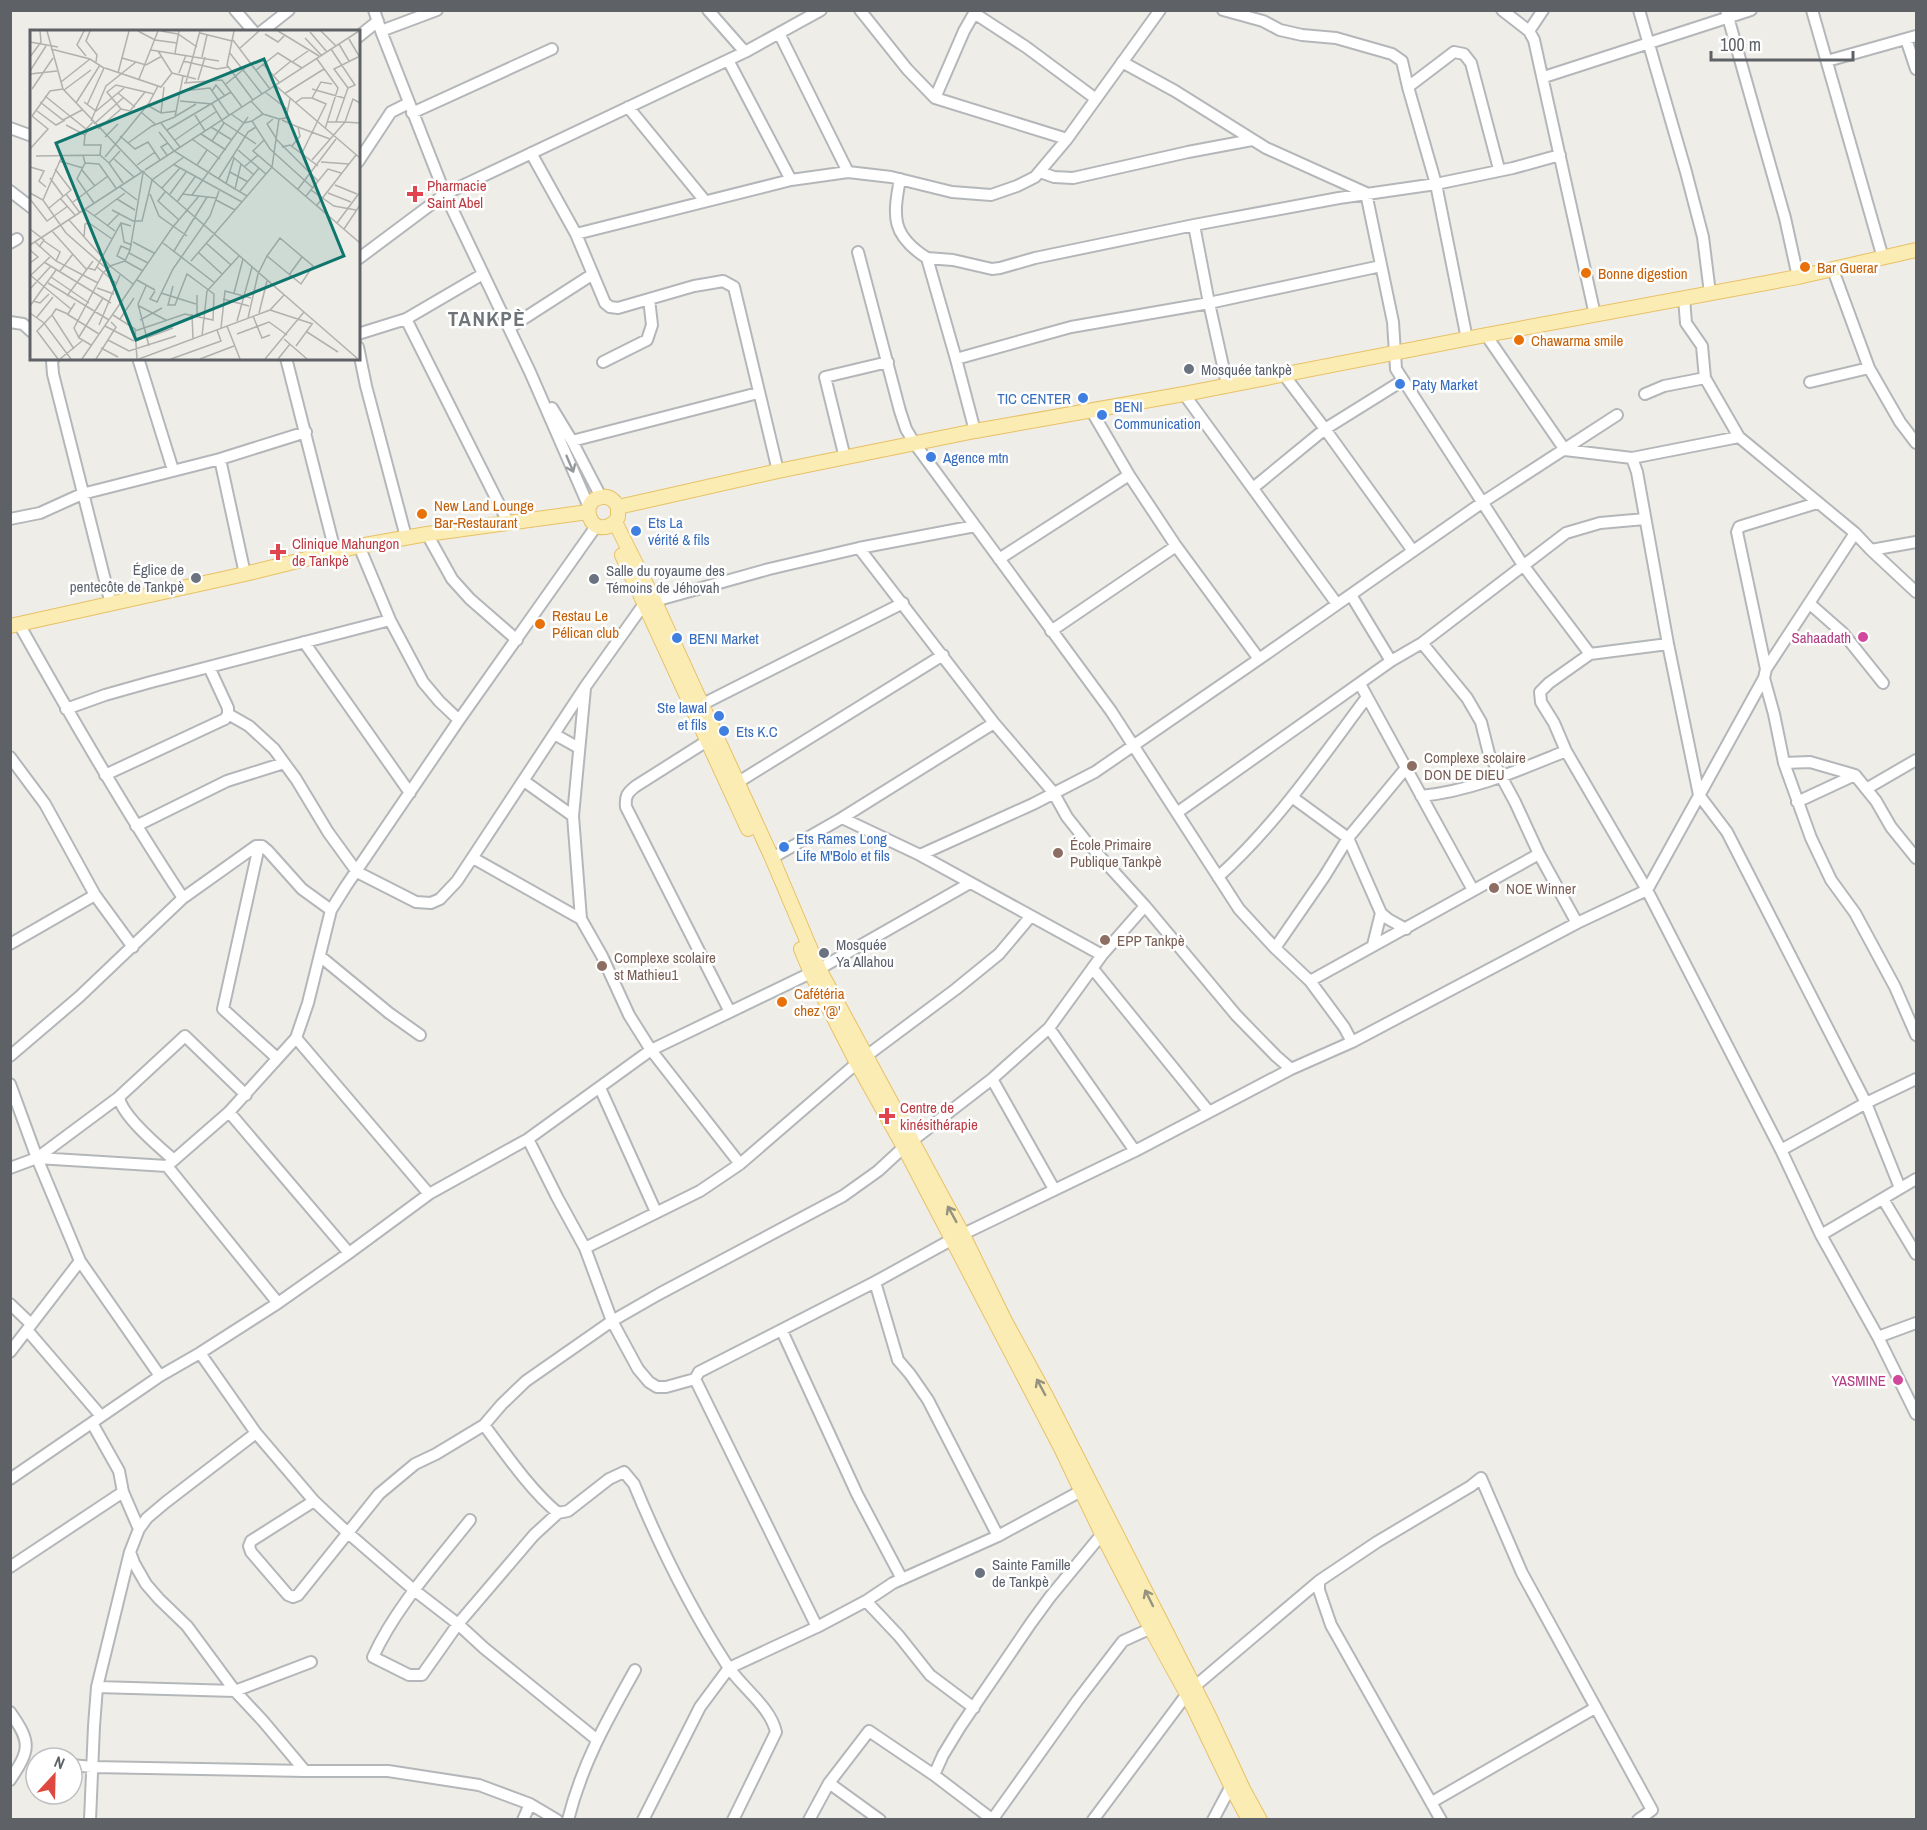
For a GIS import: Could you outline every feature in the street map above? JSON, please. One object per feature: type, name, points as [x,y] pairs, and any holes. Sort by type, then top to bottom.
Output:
[{"type":"main road","points":[[618,507],[778,471],[975,431],[1184,394],[1798,277],[1917,250]]},
{"type":"main road","points":[[607,524],[619,512],[618,507],[611,499],[601,497],[593,501],[589,517],[607,524],[649,602],[701,705],[765,865],[815,971],[957,1237],[1061,1448],[1088,1491],[1190,1691],[1235,1784],[1249,1820]]},
{"type":"main road","points":[[15,625],[359,546],[589,510]]},
{"type":"main road","points":[[649,602],[707,741],[772,858],[815,971]]},
{"type":"main road","points":[[1235,1784],[1260,1820]]},
{"type":"street","points":[[234,10],[252,30]]},
{"type":"street","points":[[264,30],[289,10]]},
{"type":"street","points":[[360,35],[378,21],[438,10]]},
{"type":"street","points":[[708,10],[745,52]]},
{"type":"street","points":[[360,258],[445,194],[745,52],[821,10]]},
{"type":"street","points":[[860,10],[907,69],[935,98],[1067,139]]},
{"type":"street","points":[[576,234],[791,180],[848,172],[900,179],[952,192],[991,195],[1017,186],[1035,177],[1067,139],[1160,10]]},
{"type":"street","points":[[1223,10],[1263,21],[1280,30],[1302,35],[1336,38],[1392,54],[1402,61],[1436,184],[1467,339]]},
{"type":"street","points":[[1502,10],[1529,32],[1534,40],[1595,315]]},
{"type":"street","points":[[1529,32],[1543,10]]},
{"type":"street","points":[[1639,10],[1703,237],[1710,293]]},
{"type":"street","points":[[1544,77],[1649,43],[1727,14],[1751,10]]},
{"type":"street","points":[[1812,10],[1883,258]]},
{"type":"street","points":[[935,98],[975,12],[1026,46],[1096,99]]},
{"type":"street","points":[[1727,14],[1779,196],[1798,277]]},
{"type":"street","points":[[378,21],[445,194],[530,372],[589,510]]},
{"type":"street","points":[[779,33],[848,172]]},
{"type":"street","points":[[1827,61],[1911,38],[1917,69]]},
{"type":"street","points":[[360,159],[391,112],[410,108],[552,49]]},
{"type":"street","points":[[1408,87],[1454,52],[1464,54],[1471,63],[1498,169]]},
{"type":"street","points":[[728,60],[791,180]]},
{"type":"street","points":[[1122,62],[1266,148],[1366,193]]},
{"type":"street","points":[[628,107],[705,201]]},
{"type":"street","points":[[10,128],[30,135]]},
{"type":"street","points":[[1040,172],[1054,177],[1073,178],[1252,140]]},
{"type":"street","points":[[531,153],[576,234],[605,303],[610,307],[618,308],[694,286],[723,281],[734,287],[778,471]]},
{"type":"street","points":[[900,179],[895,207],[899,230],[903,239],[913,249],[927,258],[953,260],[992,269],[1194,225],[1366,193],[1436,184],[1498,169],[1513,168],[1560,155]]},
{"type":"street","points":[[10,191],[30,206]]},
{"type":"street","points":[[1366,193],[1393,322],[1396,369],[1523,565],[1590,654]]},
{"type":"street","points":[[1194,225],[1227,384]]},
{"type":"street","points":[[858,252],[900,411],[906,429],[915,444],[1111,711],[1239,909],[1310,981],[1344,1027],[1352,1042]]},
{"type":"street","points":[[927,258],[975,431]]},
{"type":"street","points":[[956,359],[1071,327],[1209,303],[1381,266]]},
{"type":"street","points":[[1833,270],[1869,368],[1900,422],[1917,443]]},
{"type":"street","points":[[360,333],[406,319],[483,274]]},
{"type":"street","points":[[509,328],[593,274]]},
{"type":"street","points":[[1684,298],[1686,323],[1702,346],[1705,378],[1738,437],[1855,532],[1871,550],[1917,592]]},
{"type":"street","points":[[603,362],[648,340],[652,325],[649,299]]},
{"type":"street","points":[[406,319],[508,522]]},
{"type":"street","points":[[10,322],[23,324],[30,330]]},
{"type":"street","points":[[1486,335],[1565,450],[1632,458],[1738,437]]},
{"type":"street","points":[[360,357],[406,537]]},
{"type":"street","points":[[53,360],[53,374],[111,604]]},
{"type":"street","points":[[139,360],[173,470]]},
{"type":"street","points":[[287,360],[335,551]]},
{"type":"street","points":[[845,458],[825,377],[888,362]]},
{"type":"street","points":[[1810,382],[1869,368]]},
{"type":"street","points":[[530,372],[572,441],[601,497]]},
{"type":"street","points":[[1284,375],[1413,551]]},
{"type":"street","points":[[1645,393],[1664,386],[1705,378]]},
{"type":"street","points":[[1253,488],[1325,429],[1402,381]]},
{"type":"street","points":[[572,441],[758,393]]},
{"type":"street","points":[[1184,394],[1337,604]]},
{"type":"street","points":[[1091,410],[1129,475],[1176,546],[1259,659]]},
{"type":"street","points":[[920,855],[1015,812],[1095,772],[1484,502],[1617,415]]},
{"type":"street","points":[[10,519],[40,513],[82,494],[220,459],[306,432]]},
{"type":"street","points":[[1632,458],[1699,795],[1727,832],[1866,1103],[1900,1188]]},
{"type":"street","points":[[220,459],[245,574]]},
{"type":"street","points":[[999,559],[1129,475]]},
{"type":"street","points":[[1817,503],[1739,527],[1737,532],[1784,763],[1797,802],[1831,880],[1855,913],[1895,987],[1917,1035]]},
{"type":"street","points":[[1178,812],[1391,661],[1422,644],[1566,533],[1600,524],[1645,519]]},
{"type":"street","points":[[37,1158],[171,1163],[246,1095],[296,1038],[321,957],[331,910],[459,720],[517,640],[607,524]]},
{"type":"street","points":[[228,714],[264,738],[296,779],[328,832],[357,872],[416,902],[431,903],[441,899],[449,891],[473,858],[585,687],[649,602],[769,569],[859,548],[975,526]]},
{"type":"street","points":[[528,1139],[556,1197],[585,1248],[612,1322],[628,1354],[649,1382],[657,1387],[666,1387],[695,1379],[699,1372],[782,1331],[957,1237],[1135,1151],[1290,1069],[1352,1042],[1577,923],[1647,890],[1765,674],[1855,532]]},
{"type":"street","points":[[427,534],[452,579],[470,599],[517,640]]},
{"type":"street","points":[[1871,550],[1917,542]]},
{"type":"street","points":[[359,546],[390,620],[423,682],[438,701],[459,720]]},
{"type":"street","points":[[1051,631],[1176,546]]},
{"type":"street","points":[[859,548],[993,723],[1053,792],[1067,817],[1086,841],[1145,906],[1236,1015],[1290,1069]]},
{"type":"street","points":[[1351,595],[1391,661]]},
{"type":"street","points":[[701,705],[903,603]]},
{"type":"street","points":[[1810,604],[1843,633],[1883,683]]},
{"type":"street","points":[[66,709],[105,695],[390,620]]},
{"type":"street","points":[[15,625],[136,826],[183,898]]},
{"type":"street","points":[[304,642],[410,793]]},
{"type":"street","points":[[1422,644],[1467,698],[1481,722],[1489,754],[1539,854],[1577,923]]},
{"type":"street","points":[[1668,644],[1590,654],[1549,683],[1540,692],[1540,702],[1647,890],[1781,1150],[1821,1235],[1878,1337],[1917,1414]]},
{"type":"street","points":[[733,786],[943,655]]},
{"type":"street","points":[[105,775],[225,719],[228,708],[209,667]]},
{"type":"street","points":[[1360,684],[1473,890]]},
{"type":"street","points":[[585,687],[573,816],[581,919],[602,956],[629,1015],[651,1050],[740,1164]]},
{"type":"street","points":[[1218,877],[1244,854],[1292,797],[1367,697]]},
{"type":"street","points":[[772,858],[842,818],[993,723]]},
{"type":"street","points":[[554,734],[579,748]]},
{"type":"street","points":[[707,741],[636,786],[628,792],[626,798],[627,807],[730,1012]]},
{"type":"street","points":[[1421,796],[1453,792],[1566,751]]},
{"type":"street","points":[[10,757],[45,804],[95,895],[133,947]]},
{"type":"street","points":[[1866,789],[1917,760]]},
{"type":"street","points":[[1784,763],[1810,762],[1855,775],[1876,801],[1891,827],[1917,858]]},
{"type":"street","points":[[136,826],[227,781],[284,763]]},
{"type":"street","points":[[1275,948],[1348,838],[1406,768]]},
{"type":"street","points":[[1797,802],[1855,775]]},
{"type":"street","points":[[524,781],[573,816]]},
{"type":"street","points":[[1292,797],[1348,838],[1381,913],[1406,928]]},
{"type":"street","points":[[842,818],[920,855],[1102,955]]},
{"type":"street","points":[[10,1056],[79,997],[183,898],[256,846],[267,850],[302,889],[331,910]]},
{"type":"street","points":[[259,846],[223,1010],[277,1058]]},
{"type":"street","points":[[1310,981],[1539,854]]},
{"type":"street","points":[[473,858],[581,919]]},
{"type":"street","points":[[10,1479],[160,1376],[278,1303],[429,1194],[528,1139],[651,1050],[815,971],[970,883]]},
{"type":"street","points":[[10,944],[95,895]]},
{"type":"street","points":[[314,1500],[251,1541],[249,1546],[251,1552],[288,1595],[294,1597],[380,1494],[415,1464],[484,1425],[526,1381],[612,1322],[658,1294],[843,1196],[878,1171],[908,1144],[992,1079],[1049,1028],[1102,955],[1145,906]]},
{"type":"street","points":[[1373,945],[1381,913]]},
{"type":"street","points":[[585,1248],[700,1191],[740,1164],[862,1060],[956,990],[999,954],[1031,916]]},
{"type":"street","points":[[321,957],[389,1013],[420,1035]]},
{"type":"street","points":[[1093,969],[1209,1112]]},
{"type":"street","points":[[1049,1028],[1135,1151]]},
{"type":"street","points":[[10,1168],[37,1158],[119,1097],[185,1036],[246,1095]]},
{"type":"street","points":[[296,1038],[429,1194]]},
{"type":"street","points":[[992,1079],[1054,1189]]},
{"type":"street","points":[[1781,1150],[1866,1103],[1917,1079]]},
{"type":"street","points":[[10,1084],[37,1158],[80,1260],[160,1376]]},
{"type":"street","points":[[600,1088],[656,1212]]},
{"type":"street","points":[[119,1097],[122,1107],[171,1163],[278,1303]]},
{"type":"street","points":[[229,1112],[350,1253]]},
{"type":"street","points":[[1821,1235],[1917,1179]]},
{"type":"street","points":[[1883,1199],[1917,1254]]},
{"type":"street","points":[[10,1352],[80,1260]]},
{"type":"street","points":[[875,1282],[898,1360],[928,1400],[998,1536]]},
{"type":"street","points":[[10,1304],[101,1416]]},
{"type":"street","points":[[1878,1337],[1917,1323]]},
{"type":"street","points":[[782,1331],[857,1494],[902,1579]]},
{"type":"street","points":[[200,1353],[256,1433],[314,1500],[414,1590],[596,1739]]},
{"type":"street","points":[[695,1379],[817,1627]]},
{"type":"street","points":[[92,1423],[119,1471],[123,1492],[139,1529]]},
{"type":"street","points":[[484,1425],[520,1471],[558,1513]]},
{"type":"street","points":[[90,1820],[97,1687],[130,1551],[139,1529],[147,1518],[166,1502],[256,1433]]},
{"type":"street","points":[[470,1520],[414,1590],[373,1657],[409,1675],[422,1675],[458,1624],[534,1535],[558,1513],[568,1511],[609,1479],[624,1472],[634,1484],[676,1578],[702,1624],[729,1668],[773,1720],[776,1732],[733,1820]]},
{"type":"street","points":[[1093,1820],[1190,1691],[1319,1581],[1481,1478],[1522,1573],[1652,1809],[1638,1820]]},
{"type":"street","points":[[643,1820],[700,1707],[729,1668],[817,1627],[902,1579],[998,1536],[1088,1491]]},
{"type":"street","points":[[10,1567],[123,1492]]},
{"type":"street","points":[[934,1774],[943,1755],[1050,1597],[1107,1530]]},
{"type":"street","points":[[130,1551],[146,1584],[187,1626],[234,1691],[305,1771]]},
{"type":"street","points":[[1319,1581],[1319,1590],[1331,1625],[1441,1820]]},
{"type":"street","points":[[866,1601],[899,1636],[930,1675],[974,1708]]},
{"type":"street","points":[[809,1820],[829,1782],[869,1731],[934,1774],[993,1819],[1123,1641],[1156,1626]]},
{"type":"street","points":[[97,1687],[234,1691],[310,1662]]},
{"type":"street","points":[[568,1820],[573,1797],[596,1739],[635,1670]]},
{"type":"street","points":[[1431,1802],[1595,1707]]},
{"type":"street","points":[[10,1712],[24,1736],[25,1746]]},
{"type":"street","points":[[10,1780],[24,1758]]},
{"type":"street","points":[[84,1766],[388,1771],[416,1774],[478,1785],[530,1804],[557,1820]]},
{"type":"street","points":[[829,1782],[880,1820]]},
{"type":"street","points":[[1213,1820],[1235,1784]]},
{"type":"street","points":[[523,1820],[530,1804]]},
{"type":"place","name":"Pharmacie Saint Abel","points":[[415,194]]},
{"type":"place","name":"Bar Guerar","points":[[1805,267]]},
{"type":"place","name":"Bonne digestion","points":[[1586,273]]},
{"type":"place","name":"Chawarma smile","points":[[1519,340]]},
{"type":"place","name":"Mosquée tankpè","points":[[1189,369]]},
{"type":"place","name":"Paty Market","points":[[1400,384]]},
{"type":"place","name":"TIC CENTER","points":[[1083,398]]},
{"type":"place","name":"BENI Communication","points":[[1102,415]]},
{"type":"place","name":"Agence mtn","points":[[931,457]]},
{"type":"place","name":"New Land Lounge Bar-Restaurant","points":[[422,514]]},
{"type":"place","name":"Ets La vérité & fils","points":[[636,531]]},
{"type":"place","name":"Clinique Mahungon de Tankpè","points":[[278,552]]},
{"type":"place","name":"Églice de pentecôte de Tankpè","points":[[196,578]]},
{"type":"place","name":"Salle du royaume des Témoins de Jéhovah","points":[[594,579]]},
{"type":"place","name":"Restau Le Pélican club","points":[[540,624]]},
{"type":"place","name":"Sahaadath","points":[[1863,637]]},
{"type":"place","name":"BENI Market","points":[[677,638]]},
{"type":"place","name":"Ste lawal et fils","points":[[719,716]]},
{"type":"place","name":"Ets K.C","points":[[724,731]]},
{"type":"place","name":"Complexe scolaire DON DE DIEU","points":[[1412,766]]},
{"type":"place","name":"Ets Rames Long Life M'Bolo et fils","points":[[784,847]]},
{"type":"place","name":"École Primaire Publique Tankpè","points":[[1058,853]]},
{"type":"place","name":"NOE Winner","points":[[1494,888]]},
{"type":"place","name":"EPP Tankpè","points":[[1105,940]]},
{"type":"place","name":"Mosquée Ya Allahou","points":[[824,953]]},
{"type":"place","name":"Complexe scolaire st Mathieu1","points":[[602,966]]},
{"type":"place","name":"Cafétéria chez '@'","points":[[782,1002]]},
{"type":"place","name":"Centre de kinésithérapie","points":[[887,1116]]},
{"type":"place","name":"YASMINE","points":[[1898,1380]]},
{"type":"place","name":"Sainte Famille de Tankpè","points":[[980,1573]]},
{"type":"district","name":"TANKPÈ","points":[[487,318]]}]
